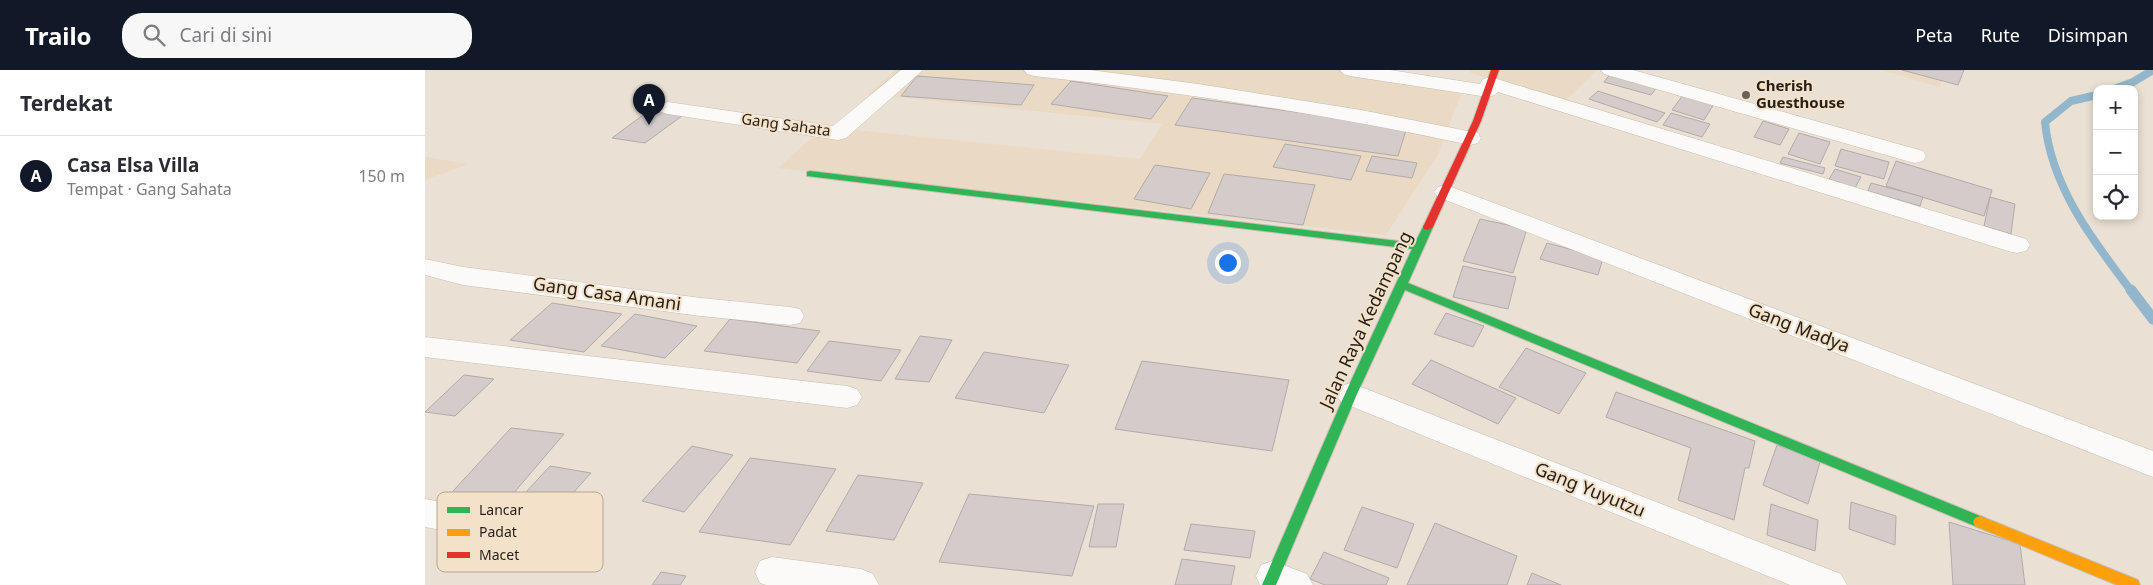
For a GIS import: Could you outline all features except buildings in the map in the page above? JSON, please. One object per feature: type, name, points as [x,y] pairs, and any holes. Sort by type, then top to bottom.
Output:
[{"type":"street","name":"Gang Sahata","points":[[668,108],[838,133],[913,70]]},
{"type":"street","points":[[1034,70],[1144,81],[1216,91],[1345,112],[1469,138]]},
{"type":"street","points":[[1350,70],[1491,82],[2017,245]]},
{"type":"street","points":[[1611,70],[1915,156]]},
{"type":"street","name":"Jalan Raya Kedampang","points":[[1279,582],[1351,394],[1401,284],[1446,192],[1491,82]]},
{"type":"street","points":[[810,174],[1419,247]]},
{"type":"street","name":"Gang Madya","points":[[1446,192],[2153,464]]},
{"type":"street","name":"Gang Casa Amani","points":[[425,267],[463,276],[701,307],[790,316]]},
{"type":"street","points":[[1401,284],[2133,585]]},
{"type":"street","points":[[425,348],[847,397]]},
{"type":"street","name":"Gang Yuyutzu","points":[[1351,394],[1829,585]]},
{"type":"street","points":[[773,572],[861,585]]},
{"type":"shaded area","points":[[895,70],[1338,70],[1461,94],[1438,154],[1386,235],[778,168],[824,127],[1140,159],[1162,124],[868,94]]},
{"type":"shaded area","points":[[1470,70],[1597,70],[1563,103],[1469,72]]},
{"type":"shaded area","points":[[1881,70],[1945,70],[1940,87]]},
{"type":"shaded area","points":[[425,157],[467,164],[425,180]]},
{"type":"waterway","points":[[2125,85],[2153,70]]},
{"type":"waterway","points":[[2093,96],[2071,101],[2045,122],[2049,146],[2065,191],[2077,213],[2089,233],[2132,292]]},
{"type":"waterway","points":[[2131,290],[2153,319]]},
{"type":"traffic: fast","points":[[810,174],[1419,247]]},
{"type":"traffic: fast","points":[[1269,585],[1351,394],[1428,227]]},
{"type":"traffic: fast","points":[[1401,284],[1980,522]]},
{"type":"traffic: slow","points":[[1980,522],[2133,585]]},
{"type":"traffic: jam","points":[[1428,227],[1477,121],[1495,70]]},
{"type":"place","name":"Cherish Guesthouse","points":[[1746,95]]},
{"type":"place","name":"Casa Elsa Villa","points":[[649,125]]}]
